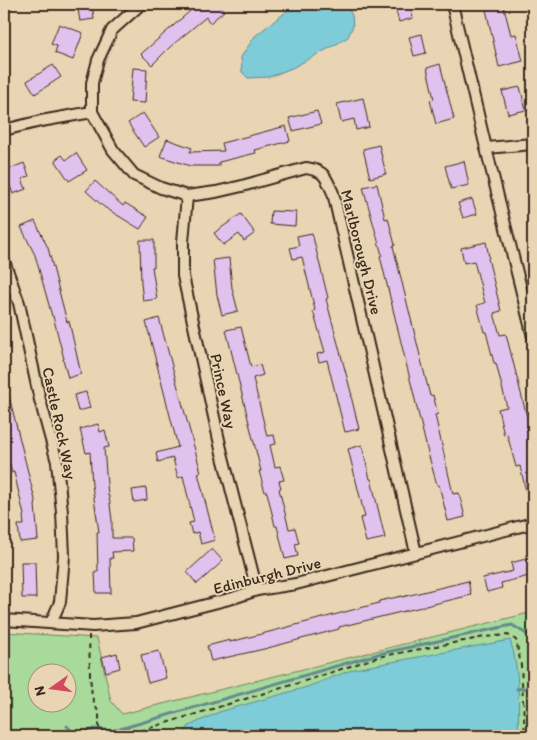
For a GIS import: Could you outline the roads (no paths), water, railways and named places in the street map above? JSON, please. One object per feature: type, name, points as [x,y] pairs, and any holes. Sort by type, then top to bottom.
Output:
[{"type":"street","points":[[452,4],[533,337]]},
{"type":"street","name":"Marlborough Drive","points":[[135,5],[112,30],[98,60],[92,83],[92,112],[112,150],[134,175],[161,188],[187,196],[242,186],[306,168],[316,170],[325,175],[333,192],[416,553]]},
{"type":"street","points":[[4,130],[42,120],[92,112]]},
{"type":"street","points":[[486,148],[533,144]]},
{"type":"street","name":"Prince Way","points":[[187,196],[183,242],[183,276],[221,449],[257,590]]},
{"type":"street","name":"Castle Rock Way","points":[[4,260],[19,303],[40,400],[57,462],[64,556],[60,602],[51,623]]},
{"type":"street","name":"Edinburgh Drive","points":[[4,620],[88,625],[136,624],[257,590],[296,584],[533,523]]},
{"type":"water","points":[[296,4],[347,6],[352,15],[353,26],[348,37],[292,68],[269,77],[248,78],[242,72],[241,57],[255,36]]},
{"type":"water","points":[[510,640],[517,675],[519,700],[518,736],[182,736],[189,726],[219,712],[307,687],[354,669]]},
{"type":"waterway","points":[[77,736],[95,729],[113,731],[378,654],[512,625],[533,638]]},
{"type":"waterway","points":[[517,689],[533,687]]},
{"type":"waterway","points":[[67,726],[76,736]]}]
